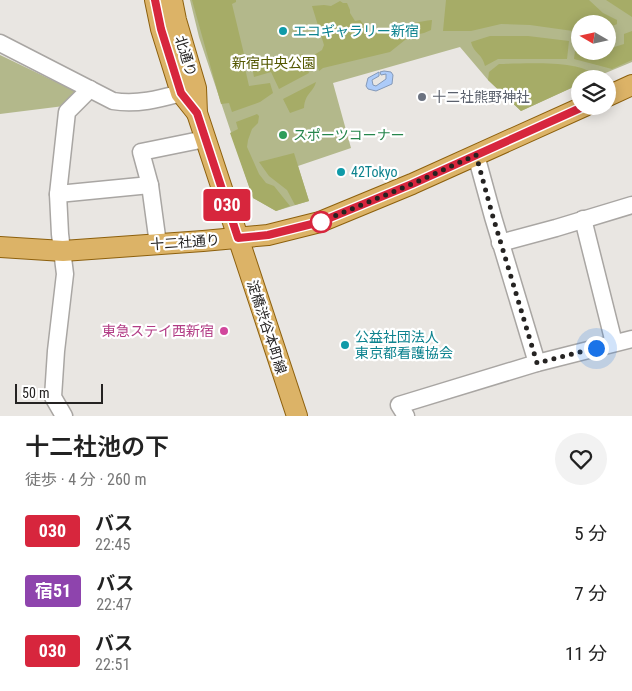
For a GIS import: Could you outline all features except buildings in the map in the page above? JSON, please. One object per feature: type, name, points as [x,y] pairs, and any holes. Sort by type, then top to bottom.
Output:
[{"type":"main road","name":"北通り","points":[[154,0],[181,93],[197,113]]},
{"type":"main road","name":"北通り","points":[[172,0],[180,36],[196,88],[197,113],[238,238]]},
{"type":"main road","points":[[616,92],[632,85]]},
{"type":"main road","name":"十二社通り","points":[[0,247],[63,251],[268,235],[320,222],[412,184],[571,112]]},
{"type":"main road","name":"淀橋渋谷本町線","points":[[238,238],[297,416]]},
{"type":"street","points":[[0,43],[113,101],[124,103],[150,101],[181,93]]},
{"type":"street","points":[[64,416],[53,397],[65,274],[58,194],[68,112],[90,89]]},
{"type":"street","points":[[158,244],[150,185],[141,152],[205,139]]},
{"type":"street","points":[[476,155],[537,363]]},
{"type":"street","points":[[58,194],[150,185]]},
{"type":"street","points":[[500,242],[556,228],[632,205]]},
{"type":"street","points":[[583,219],[614,343]]},
{"type":"street","points":[[406,416],[399,405],[537,363],[632,339]]},
{"type":"green space","name":"新宿中央公園","points":[[190,0],[632,0],[632,62],[613,70],[571,70],[571,88],[521,111],[488,80],[460,47],[333,83],[351,148],[298,166],[309,201],[276,211],[253,198],[199,37]]},
{"type":"green space","points":[[192,0],[236,0],[232,4],[244,54],[242,55],[249,86],[270,83],[273,93],[260,102],[232,112],[229,103],[221,104]]},
{"type":"green space","points":[[446,0],[589,0],[607,15],[571,15],[571,31],[530,25],[501,24],[471,31],[443,31]]},
{"type":"green space","points":[[606,0],[632,0],[632,17]]},
{"type":"green space","points":[[340,1],[347,3],[355,21],[360,20],[377,32],[389,34],[403,26],[432,20],[431,30],[410,36],[390,52],[323,68],[319,71],[314,55],[322,50],[324,45],[312,6],[331,6]]},
{"type":"green space","points":[[632,31],[632,60],[612,69],[578,60],[616,60],[616,46],[624,44],[624,34]]},
{"type":"green space","points":[[490,36],[528,36],[569,41],[567,59],[498,59],[485,66],[471,42]]},
{"type":"green space","points":[[303,54],[309,73],[279,89],[271,72],[254,77],[252,67]]},
{"type":"green space","points":[[0,55],[77,92],[64,106],[0,114]]},
{"type":"green space","points":[[536,63],[566,65],[586,70],[571,70],[571,88],[521,111],[488,80],[489,72],[499,64]]},
{"type":"green space","points":[[316,82],[307,96],[304,108],[290,113],[283,99]]},
{"type":"green space","points":[[257,114],[259,116],[258,123],[252,129],[247,147],[259,174],[266,183],[274,186],[290,206],[276,211],[253,198],[230,133],[238,129],[236,122]]},
{"type":"green space","points":[[294,153],[309,201],[295,205],[287,190],[269,176],[259,162]]},
{"type":"water","points":[[379,72],[379,76],[372,80],[373,85],[376,86],[386,79],[386,74],[381,75],[380,72],[391,72],[393,75],[392,84],[376,91],[368,89],[366,86],[368,78]]},
{"type":"bus line","name":"030","points":[[155,0],[161,29],[181,93],[197,113],[238,238],[268,235],[320,222],[412,184],[571,112]]},
{"type":"place","name":"エコギャラリー新宿","points":[[283,31]]},
{"type":"place","name":"十二社熊野神社","points":[[422,97]]},
{"type":"place","name":"スポーツコーナー","points":[[283,135]]},
{"type":"place","name":"42Tokyo","points":[[341,172]]},
{"type":"place","name":"東急ステイ西新宿","points":[[224,331]]},
{"type":"place","name":"公益社団法人 東京都看護協会","points":[[345,345]]},
{"type":"route","points":[[321,222],[476,155],[480,174],[537,363],[596,348]]}]
